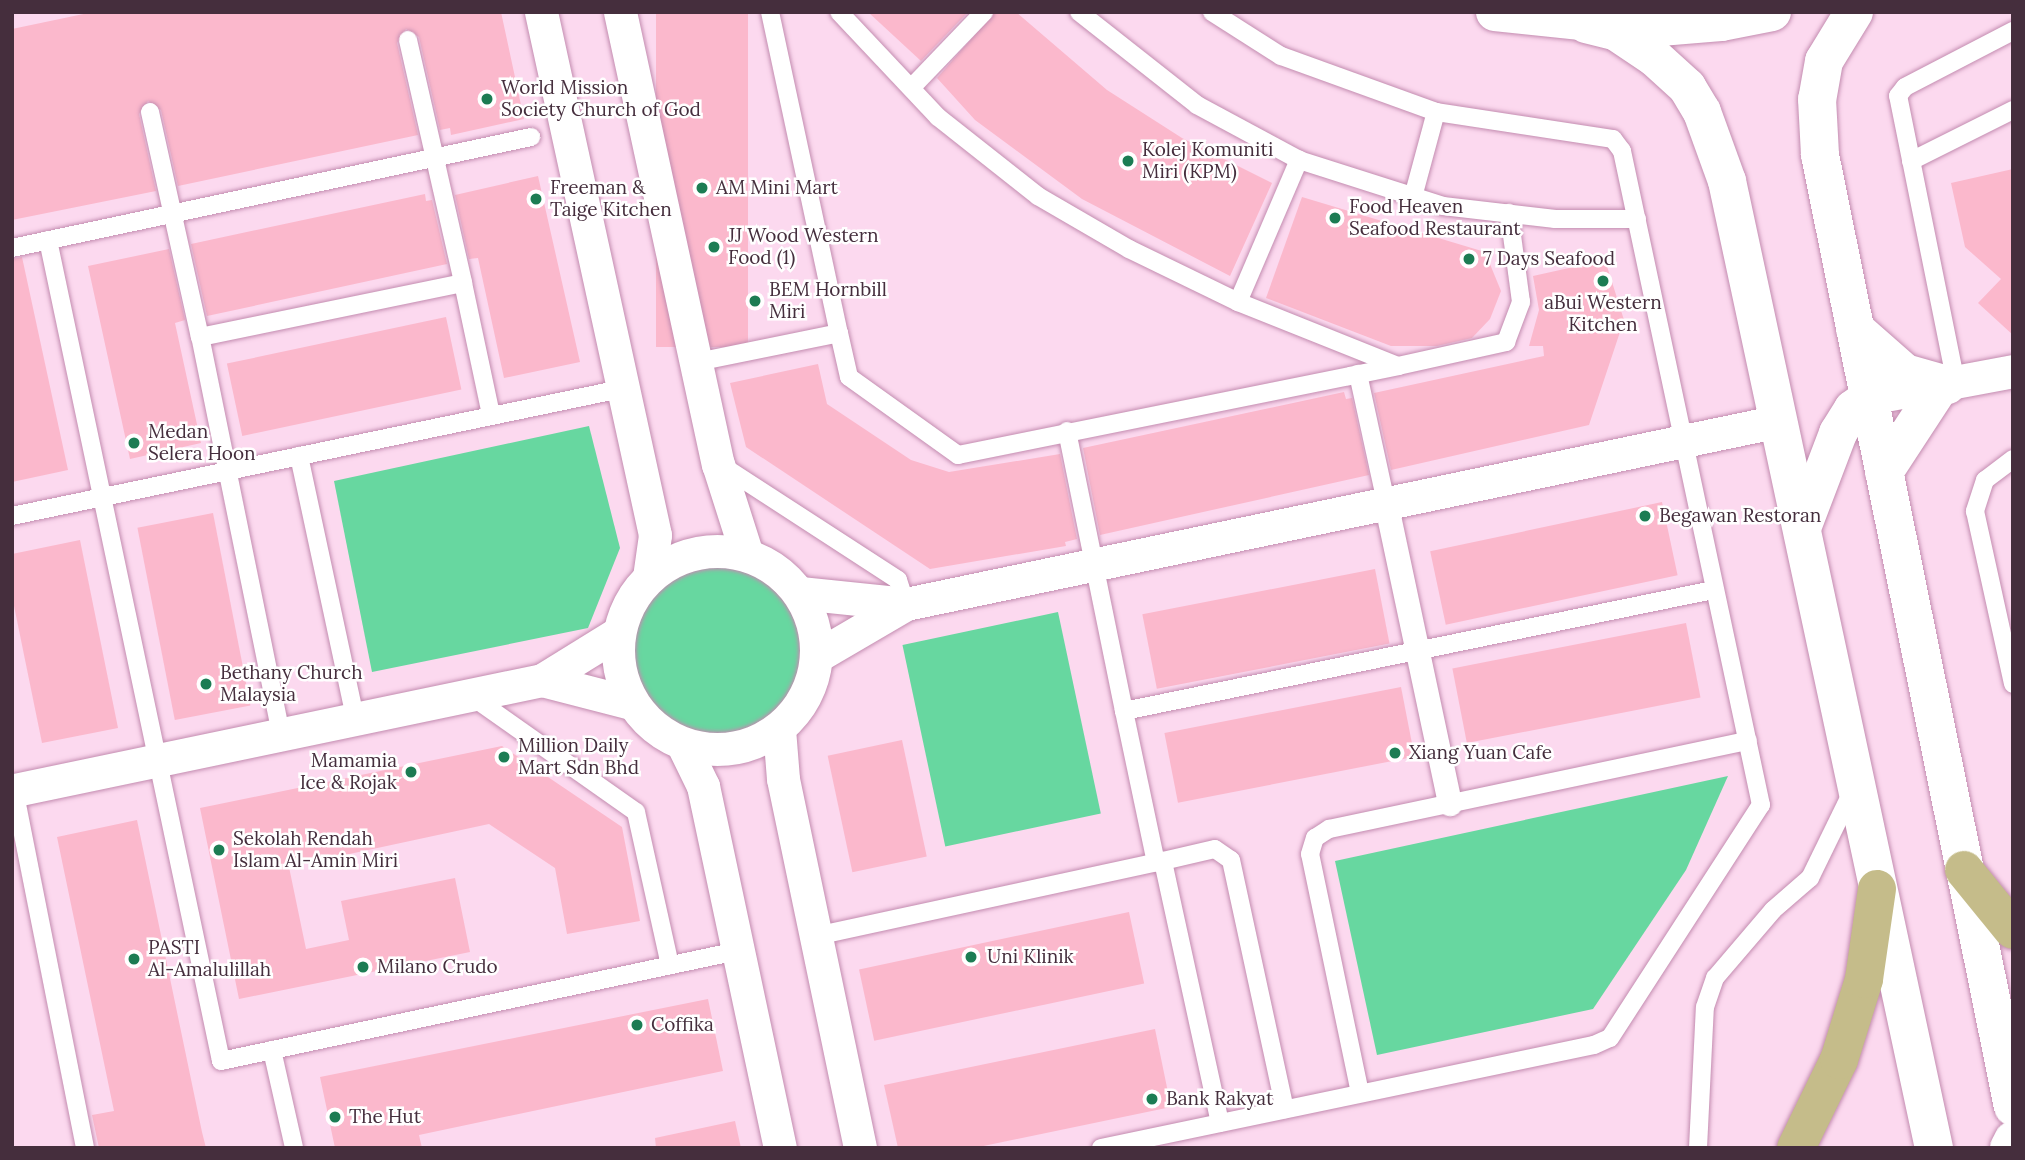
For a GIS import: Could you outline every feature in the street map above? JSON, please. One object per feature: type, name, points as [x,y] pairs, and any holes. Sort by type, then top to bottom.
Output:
[{"type":"main road","points":[[1964,870],[2013,930]]},
{"type":"main road","points":[[1796,1148],[1839,1060],[1864,979],[1877,889]]},
{"type":"street","points":[[541,12],[654,535],[649,577]]},
{"type":"street","points":[[620,12],[718,464],[747,555]]},
{"type":"street","points":[[1495,12],[1586,24],[1648,28],[1772,12]]},
{"type":"street","points":[[1854,12],[1824,61],[1817,99],[1819,155],[2013,1107]]},
{"type":"street","points":[[1586,24],[1615,31],[1654,57],[1686,87],[1702,112],[1727,181],[1877,889],[1935,1144]]},
{"type":"street","points":[[1854,329],[1905,373],[1948,384]]},
{"type":"street","points":[[1801,530],[1838,433],[1853,409],[1869,398],[2013,371]]},
{"type":"street","points":[[1884,472],[1948,384]]},
{"type":"street","points":[[817,656],[906,604],[1779,421]]},
{"type":"street","points":[[1386,502],[1450,804]]},
{"type":"street","points":[[712,550],[747,555],[777,569],[800,593],[814,623],[817,656],[812,684],[799,709],[779,729],[750,745],[716,750],[683,745],[654,728],[631,703],[619,669],[618,633],[629,603],[649,577],[678,559],[712,550]]},
{"type":"street","points":[[800,593],[906,604]]},
{"type":"street","points":[[13,784],[155,760],[542,680],[618,633]]},
{"type":"street","points":[[542,680],[631,703]]},
{"type":"street","points":[[779,729],[783,779],[860,1148]]},
{"type":"street","points":[[683,745],[703,786],[780,1148]]},
{"type":"street","points":[[2009,1148],[2013,1140]]},
{"type":"lane","points":[[770,12],[849,377],[958,455],[1506,342],[1521,302],[1508,213]]},
{"type":"lane","points":[[839,12],[913,86],[938,117],[1038,196],[1129,249],[1238,302],[1398,366]]},
{"type":"lane","points":[[913,86],[984,12]]},
{"type":"lane","points":[[1101,1148],[1594,1045],[1610,1038],[1757,814],[1761,798],[1713,590],[1622,151],[1613,139],[1436,113],[1281,56],[1212,12]]},
{"type":"lane","points":[[1089,16],[1197,105],[1299,160],[1443,206],[1508,213],[1637,219]]},
{"type":"lane","points":[[1948,384],[1899,101],[1901,91],[2013,31]]},
{"type":"lane","points":[[408,40],[491,415]]},
{"type":"lane","points":[[1911,161],[2013,110]]},
{"type":"lane","points":[[150,112],[174,213],[281,734]]},
{"type":"lane","points":[[1413,197],[1436,113]]},
{"type":"lane","points":[[12,248],[531,137]]},
{"type":"lane","points":[[1238,302],[1299,160]]},
{"type":"lane","points":[[48,240],[100,499],[221,1061],[737,951]]},
{"type":"lane","points":[[200,337],[463,283]]},
{"type":"lane","points":[[697,362],[839,333]]},
{"type":"lane","points":[[1358,374],[1386,502]]},
{"type":"lane","points":[[12,516],[621,389]]},
{"type":"lane","points":[[1067,431],[1124,711],[1220,1123]]},
{"type":"lane","points":[[299,456],[355,718]]},
{"type":"lane","points":[[2013,459],[1985,480],[1975,511],[2013,684]]},
{"type":"lane","points":[[718,464],[898,580],[906,604]]},
{"type":"lane","points":[[1124,711],[1713,590]]},
{"type":"lane","points":[[470,695],[636,812],[670,965]]},
{"type":"lane","points":[[1360,1093],[1310,854],[1315,838],[1329,829],[1748,741]]},
{"type":"lane","points":[[13,784],[85,1148]]},
{"type":"lane","points":[[1698,1148],[1705,1007],[1715,978],[1773,910],[1810,878],[1855,784]]},
{"type":"lane","points":[[816,936],[1215,849],[1231,860],[1285,1109]]},
{"type":"lane","points":[[272,1050],[294,1148]]},
{"type":"green space","points":[[589,426],[620,548],[588,628],[372,672],[334,481]]},
{"type":"green space","points":[[716,567],[748,574],[775,592],[793,619],[800,651],[793,683],[775,710],[748,728],[716,735],[684,728],[657,710],[639,683],[632,651],[639,619],[657,592],[684,574]]},
{"type":"green space","points":[[1058,612],[1101,813],[945,847],[902,645]]},
{"type":"green space","points":[[1728,776],[1686,870],[1593,1009],[1377,1055],[1335,861]]},
{"type":"building","points":[[93,12],[501,12],[524,119],[451,135],[450,128],[440,130],[419,37],[406,29],[397,43],[418,135],[178,186],[161,110],[148,101],[139,114],[156,191],[12,220],[12,29]]},
{"type":"building","points":[[656,12],[748,12],[748,347],[656,347]]},
{"type":"building","points":[[868,12],[968,12],[921,61]]},
{"type":"building","name":"Kolej Komuniti Miri (KPM)","points":[[995,12],[1016,12],[1107,90],[1182,138],[1272,183],[1230,276],[1082,199],[975,120],[937,78]]},
{"type":"building","points":[[2013,169],[2013,335],[1978,303],[2001,279],[1965,247],[1951,183]]},
{"type":"building","points":[[538,176],[580,362],[504,378],[478,258],[469,259],[455,195]]},
{"type":"building","points":[[425,194],[426,201],[432,200],[447,264],[207,316],[191,244]]},
{"type":"building","points":[[1302,197],[1485,252],[1501,291],[1490,319],[1472,338],[1437,346],[1391,346],[1266,298]]},
{"type":"building","points":[[169,249],[185,320],[175,323],[201,443],[130,459],[88,266]]},
{"type":"building","points":[[22,257],[68,470],[12,482],[12,259]]},
{"type":"building","points":[[1605,260],[1624,320],[1589,425],[1391,470],[1374,393],[1544,356],[1543,346],[1529,346],[1539,310],[1533,276]]},
{"type":"building","points":[[446,317],[461,389],[242,436],[227,364]]},
{"type":"building","points":[[818,364],[827,404],[911,460],[949,472],[1060,454],[1077,539],[1065,542],[1066,546],[930,569],[746,447],[730,383]]},
{"type":"building","points":[[1344,392],[1346,399],[1352,398],[1369,475],[1100,535],[1083,448]]},
{"type":"building","points":[[1662,502],[1678,575],[1446,625],[1430,551]]},
{"type":"building","points":[[213,513],[250,705],[175,720],[137,528]]},
{"type":"building","points":[[80,540],[118,728],[42,743],[12,596],[12,554]]},
{"type":"building","points":[[1375,569],[1390,644],[1157,689],[1142,614]]},
{"type":"building","points":[[1686,623],[1701,698],[1467,743],[1452,668]]},
{"type":"building","points":[[1401,687],[1415,757],[1178,803],[1164,733]]},
{"type":"building","points":[[902,740],[927,856],[852,872],[828,756]]},
{"type":"building","points":[[502,746],[622,827],[640,921],[567,934],[555,868],[489,824],[289,867],[306,949],[349,940],[341,901],[455,878],[470,952],[239,999],[200,808]]},
{"type":"building","points":[[137,820],[206,1148],[99,1148],[92,1115],[114,1111],[57,837]]},
{"type":"building","points":[[1129,912],[1144,983],[874,1041],[859,969]]},
{"type":"building","points":[[708,999],[723,1071],[419,1135],[422,1148],[335,1148],[320,1077]]},
{"type":"building","points":[[1155,1029],[1171,1107],[974,1148],[898,1148],[884,1085]]},
{"type":"building","points":[[735,1121],[741,1148],[656,1148],[655,1138]]},
{"type":"place","name":"World Mission Society Church of God","points":[[487,99]]},
{"type":"place","name":"Kolej Komuniti Miri (KPM)","points":[[1128,161]]},
{"type":"place","name":"AM Mini Mart","points":[[702,188]]},
{"type":"place","name":"Freeman & Taige Kitchen","points":[[536,199]]},
{"type":"place","name":"Food Heaven Seafood Restaurant","points":[[1335,218]]},
{"type":"place","name":"JJ Wood Western Food (1)","points":[[714,247]]},
{"type":"place","name":"7 Days Seafood","points":[[1469,259]]},
{"type":"place","name":"aBui Western Kitchen","points":[[1603,281]]},
{"type":"place","name":"BEM Hornbill Miri","points":[[755,301]]},
{"type":"place","name":"Medan Selera Hoon","points":[[134,443]]},
{"type":"place","name":"Begawan Restoran","points":[[1645,516]]},
{"type":"place","name":"Bethany Church Malaysia","points":[[206,684]]},
{"type":"place","name":"Xiang Yuan Cafe","points":[[1395,753]]},
{"type":"place","name":"Million Daily Mart Sdn Bhd","points":[[504,757]]},
{"type":"place","name":"Mamamia Ice & Rojak","points":[[411,772]]},
{"type":"place","name":"Sekolah Rendah Islam Al-Amin Miri","points":[[219,850]]},
{"type":"place","name":"Uni Klinik","points":[[971,957]]},
{"type":"place","name":"PASTI Al-Amalulillah","points":[[134,959]]},
{"type":"place","name":"Milano Crudo","points":[[363,967]]},
{"type":"place","name":"Coffika","points":[[637,1025]]},
{"type":"place","name":"Bank Rakyat","points":[[1152,1099]]},
{"type":"place","name":"The Hut","points":[[335,1117]]}]
